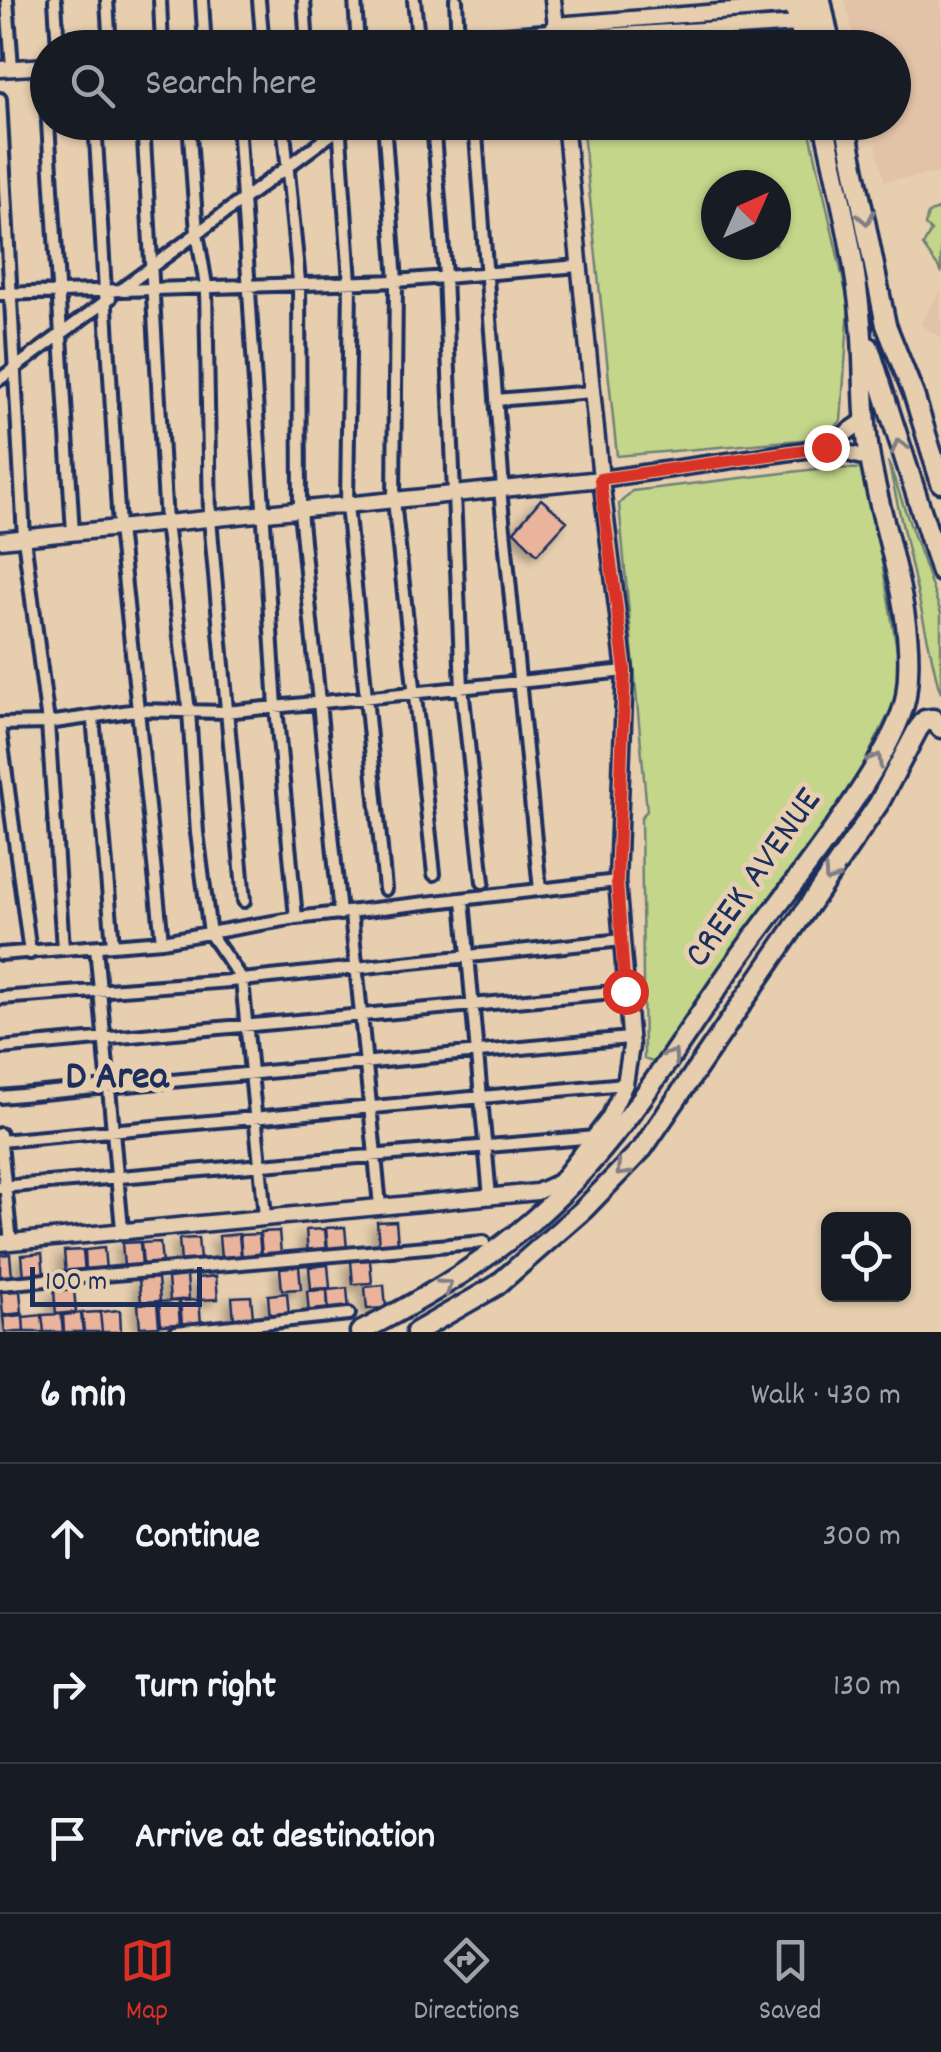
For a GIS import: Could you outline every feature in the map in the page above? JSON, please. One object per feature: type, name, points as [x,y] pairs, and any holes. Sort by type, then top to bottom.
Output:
[{"type":"main road","points":[[821,0],[827,30]]},
{"type":"main road","points":[[798,7],[810,30]]},
{"type":"main road","points":[[828,140],[849,234],[862,322],[941,572]]},
{"type":"main road","points":[[848,140],[886,324],[914,395],[941,483]]},
{"type":"main road","name":"CREEK AVENUE","points":[[360,1332],[447,1287],[541,1214],[595,1161],[650,1090],[880,753],[902,709],[907,686],[901,595],[870,459],[862,322]]},
{"type":"main road","name":"CREEK AVENUE","points":[[416,1332],[496,1286],[583,1210],[644,1148],[878,802],[925,720],[933,719],[941,728]]},
{"type":"street","points":[[6,0],[6,68]]},
{"type":"street","points":[[54,0],[56,30]]},
{"type":"street","points":[[107,0],[109,30]]},
{"type":"street","points":[[160,0],[161,30]]},
{"type":"street","points":[[202,0],[204,30]]},
{"type":"street","points":[[258,0],[260,30]]},
{"type":"street","points":[[304,0],[306,30]]},
{"type":"street","points":[[354,0],[357,30]]},
{"type":"street","points":[[414,0],[417,30]]},
{"type":"street","points":[[456,0],[460,30]]},
{"type":"street","points":[[553,0],[555,30]]},
{"type":"street","points":[[605,30],[798,7]]},
{"type":"street","points":[[0,100],[5,294],[14,369],[24,538],[48,723],[63,950]]},
{"type":"street","points":[[49,140],[73,533]]},
{"type":"street","points":[[96,140],[119,528],[162,941]]},
{"type":"street","points":[[144,140],[166,523],[189,711],[191,773],[210,934],[242,980],[265,1216]]},
{"type":"street","points":[[190,140],[197,233],[206,284],[210,519],[244,901]]},
{"type":"street","points":[[239,140],[276,707],[296,918]]},
{"type":"street","points":[[284,140],[299,280],[300,511],[317,702],[345,914],[356,967],[380,1206]]},
{"type":"street","points":[[0,379],[105,295],[122,288],[323,140]]},
{"type":"street","points":[[344,140],[350,282],[347,505],[386,889]]},
{"type":"street","points":[[385,140],[396,280],[394,500],[434,874]]},
{"type":"street","points":[[435,140],[446,276],[462,688],[483,882]]},
{"type":"street","points":[[476,140],[501,489],[540,890]]},
{"type":"street","points":[[567,140],[600,479],[625,670],[617,881],[629,1038],[625,1084],[597,1136],[550,1188],[490,1197],[122,1228],[5,1243],[0,1139],[114,1132],[625,1084]]},
{"type":"street","points":[[122,288],[396,280],[579,266]]},
{"type":"street","points":[[5,294],[58,290],[105,295]]},
{"type":"street","points":[[496,400],[592,392]]},
{"type":"street","points":[[826,447],[865,420]]},
{"type":"street","points":[[0,540],[600,479],[826,447],[870,459]]},
{"type":"street","points":[[30,953],[0,727],[137,710],[226,712],[625,670]]},
{"type":"street","points":[[92,717],[113,944]]},
{"type":"street","points":[[0,954],[162,941],[296,918],[617,881]]},
{"type":"street","points":[[462,900],[490,1197]]},
{"type":"street","points":[[0,998],[242,980],[622,940]]},
{"type":"street","points":[[96,947],[122,1228]]},
{"type":"street","points":[[0,1048],[625,991]]},
{"type":"street","points":[[0,1097],[629,1038]]},
{"type":"street","points":[[2,1186],[260,1168],[597,1136]]},
{"type":"street","points":[[0,1284],[484,1242]]},
{"type":"street","points":[[176,1332],[349,1314]]},
{"type":"shaded area","points":[[845,0],[941,0],[941,173],[884,181],[876,140],[911,140],[911,30],[852,30]]},
{"type":"shaded area","points":[[941,289],[941,338],[920,325]]},
{"type":"green space","points":[[584,140],[812,140],[849,306],[841,421],[823,438],[617,456]]},
{"type":"green space","points":[[937,209],[941,214],[941,271],[923,246],[931,231],[925,225],[928,214]]},
{"type":"green space","points":[[888,461],[941,613],[941,693],[938,685]]},
{"type":"green space","points":[[825,468],[866,469],[899,661],[895,701],[859,774],[658,1064],[644,1059],[641,817],[647,811],[619,504],[632,491]]},
{"type":"building","points":[[541,499],[567,521],[537,554],[514,531]]},
{"type":"building","points":[[396,1221],[398,1244],[379,1245],[377,1222]]},
{"type":"building","points":[[345,1227],[347,1249],[328,1251],[326,1228]]},
{"type":"building","points":[[325,1229],[327,1252],[308,1253],[306,1230]]},
{"type":"building","points":[[279,1231],[281,1254],[262,1255],[260,1232]]},
{"type":"building","points":[[239,1234],[241,1257],[221,1258],[219,1236]]},
{"type":"building","points":[[259,1234],[261,1257],[242,1258],[240,1235]]},
{"type":"building","points":[[198,1238],[200,1260],[181,1262],[179,1239]]},
{"type":"building","points":[[141,1242],[143,1265],[124,1266],[122,1243]]},
{"type":"building","points":[[160,1242],[162,1264],[142,1266],[140,1243]]},
{"type":"building","points":[[104,1248],[106,1271],[86,1272],[85,1250]]},
{"type":"building","points":[[83,1250],[85,1273],[66,1274],[64,1251]]},
{"type":"building","points":[[42,1253],[44,1276],[24,1277],[22,1255]]},
{"type":"building","points":[[10,1254],[12,1277],[0,1278],[0,1255]]},
{"type":"building","points":[[370,1260],[372,1283],[353,1284],[351,1261]]},
{"type":"building","points":[[328,1265],[330,1288],[311,1289],[309,1267]]},
{"type":"building","points":[[299,1266],[301,1289],[282,1290],[280,1268]]},
{"type":"building","points":[[187,1276],[189,1299],[170,1301],[168,1278]]},
{"type":"building","points":[[216,1276],[218,1299],[198,1300],[197,1278]]},
{"type":"building","points":[[158,1278],[160,1301],[141,1302],[139,1279]]},
{"type":"building","points":[[384,1285],[386,1308],[367,1309],[365,1287]]},
{"type":"building","points":[[347,1288],[349,1311],[329,1313],[327,1290]]},
{"type":"building","points":[[74,1289],[76,1312],[56,1314],[54,1291]]},
{"type":"building","points":[[327,1290],[328,1312],[309,1314],[307,1291]]},
{"type":"building","points":[[20,1291],[22,1313],[3,1315],[1,1292]]},
{"type":"building","points":[[287,1293],[289,1316],[270,1318],[268,1295]]},
{"type":"building","points":[[251,1296],[253,1318],[234,1320],[232,1297]]},
{"type":"building","points":[[199,1300],[201,1323],[182,1324],[180,1301]]},
{"type":"building","points":[[178,1301],[180,1324],[161,1325],[159,1302]]},
{"type":"building","points":[[157,1303],[159,1326],[140,1327],[138,1304]]},
{"type":"building","points":[[120,1310],[121,1332],[102,1332],[100,1312]]},
{"type":"building","points":[[100,1312],[102,1332],[83,1332],[81,1313]]},
{"type":"building","points":[[82,1313],[84,1332],[64,1332],[63,1315]]},
{"type":"building","points":[[61,1314],[63,1332],[44,1332],[42,1315]]},
{"type":"building","points":[[23,1315],[24,1332],[5,1332],[3,1317]]},
{"type":"building","points":[[42,1315],[44,1332],[24,1332],[23,1317]]},
{"type":"district","name":"D Area","points":[[117,1079]]},
{"type":"route","points":[[625,991],[617,881],[625,670],[600,479],[826,447]]}]
